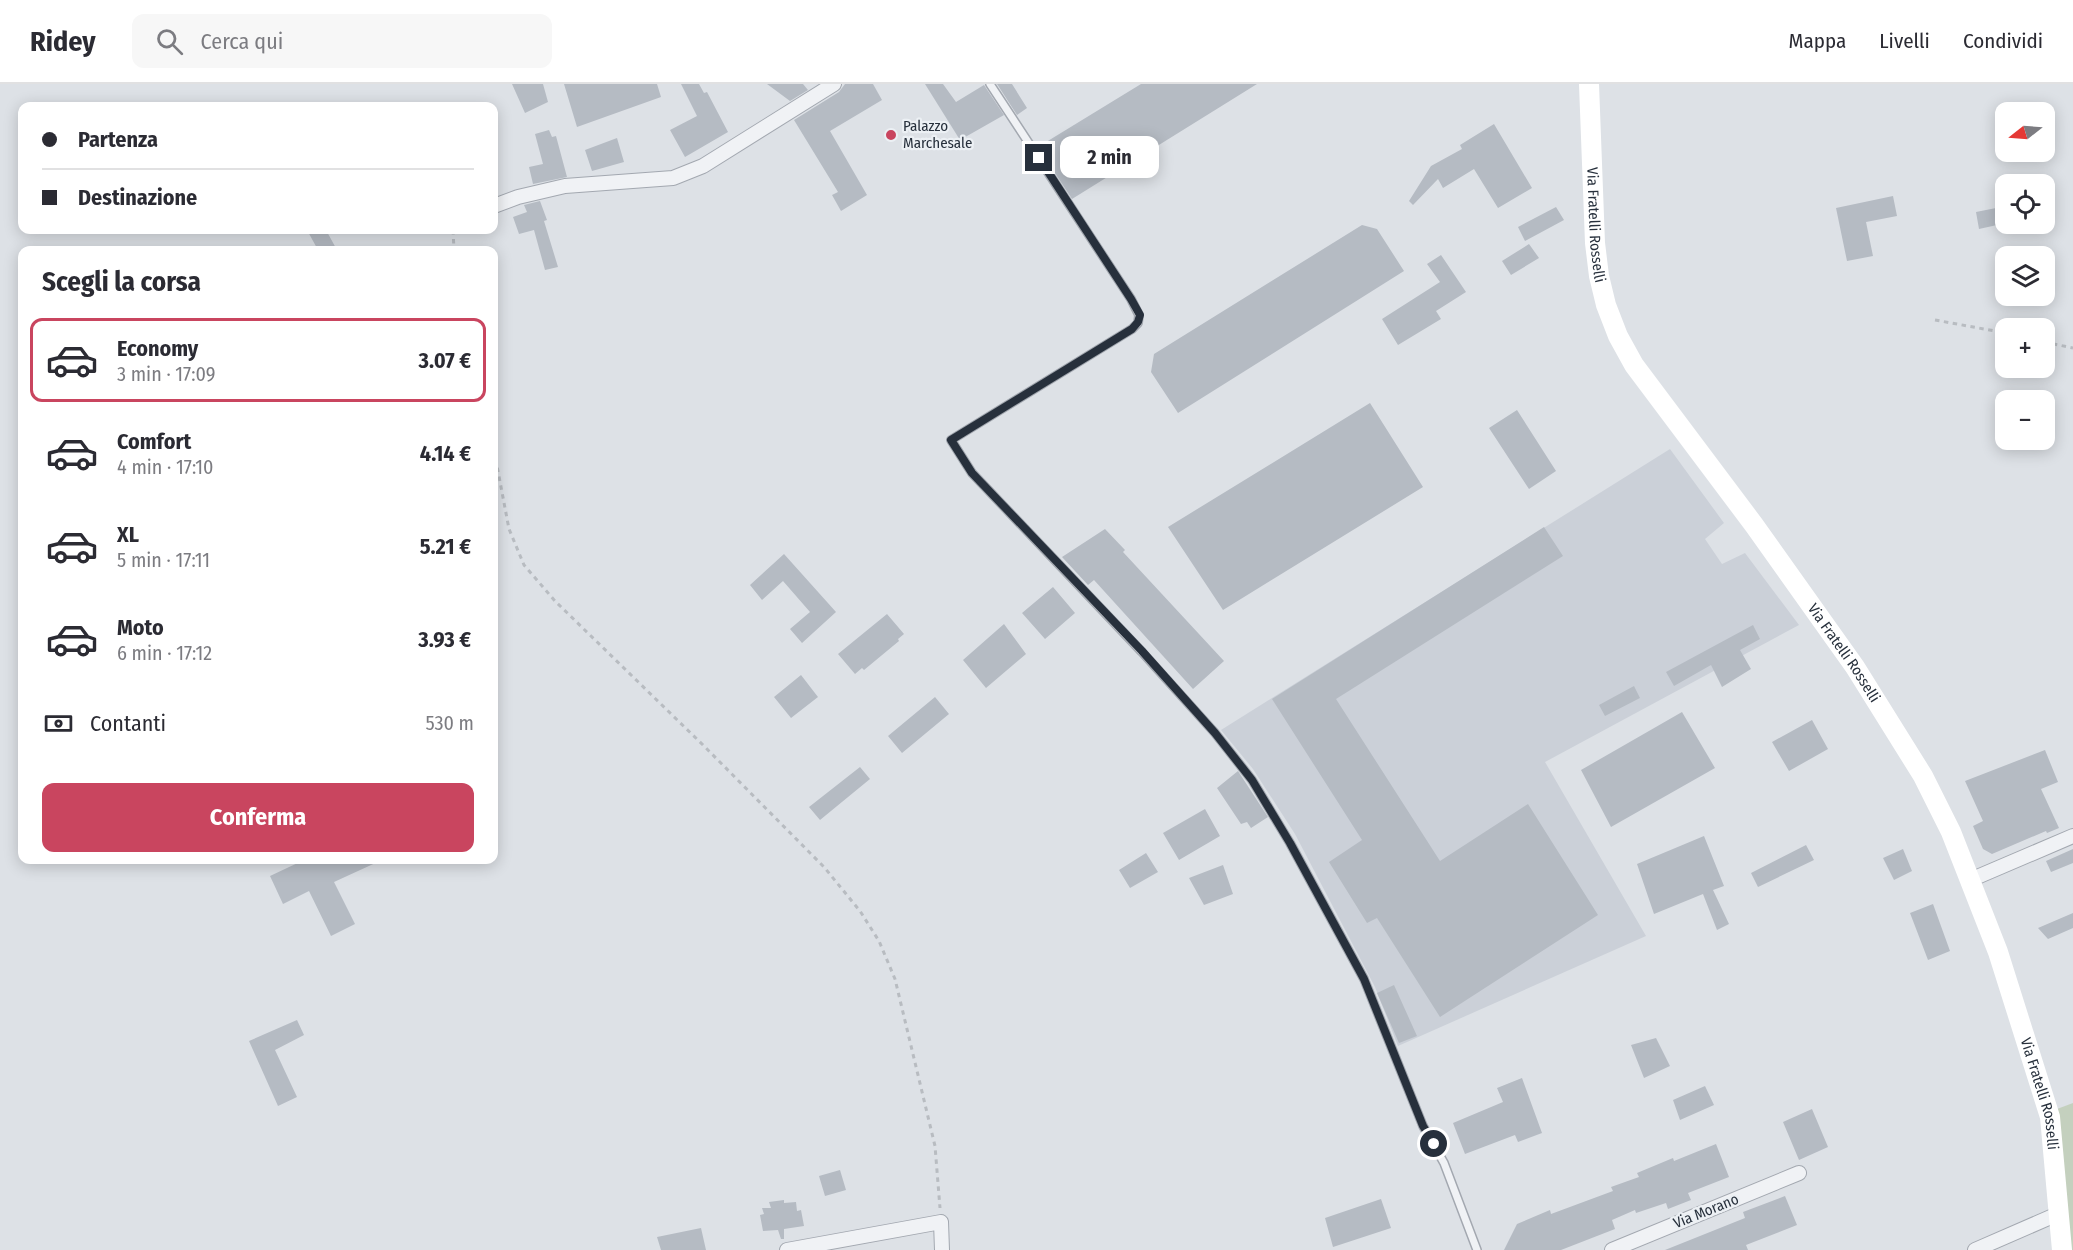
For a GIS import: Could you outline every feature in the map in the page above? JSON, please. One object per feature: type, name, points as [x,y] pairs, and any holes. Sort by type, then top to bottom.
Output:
[{"type":"main road","name":"Via Fratelli Rosselli","points":[[1589,84],[1595,243],[1599,276],[1606,305],[1618,336],[1634,365],[1754,525],[1855,668],[1923,776],[1951,832],[1998,952],[2050,1117],[2062,1250]]},
{"type":"street","points":[[498,204],[518,196],[565,186],[673,178],[703,166],[834,84]]},
{"type":"street","points":[[1970,880],[2073,836]]},
{"type":"street","name":"Via Morano","points":[[1612,1250],[1799,1173]]},
{"type":"street","points":[[1975,1250],[2060,1213]]},
{"type":"street","points":[[787,1250],[941,1222],[942,1250]]},
{"type":"lane","points":[[990,84],[1140,315],[1132,329],[951,440],[972,473],[1142,651],[1215,733],[1252,780],[1290,843],[1364,979],[1423,1126],[1444,1163],[1477,1250]]},
{"type":"path","points":[[1935,320],[1995,331]]},
{"type":"path","points":[[2055,344],[2073,348]]},
{"type":"path","points":[[498,471],[509,529],[524,565],[555,601],[824,867],[860,911],[879,941],[895,979],[935,1146],[941,1222]]},
{"type":"shaded area","points":[[1670,449],[1724,523],[1705,539],[1722,564],[1745,553],[1799,625],[1545,762],[1646,936],[1398,1046],[1375,987],[1295,834],[1253,769],[1221,730]]},
{"type":"green space","points":[[2073,1103],[2073,1250],[2068,1250],[2057,1109]]},
{"type":"building","points":[[512,84],[543,84],[548,102],[525,113]]},
{"type":"building","points":[[564,84],[657,84],[661,97],[577,127]]},
{"type":"building","points":[[681,84],[699,84],[704,93],[707,92],[728,132],[685,157],[670,130],[697,116]]},
{"type":"building","points":[[767,84],[803,84],[808,90],[790,101]]},
{"type":"building","points":[[845,84],[873,84],[882,100],[830,131],[867,195],[841,211],[832,195],[838,192],[794,120],[839,92]]},
{"type":"building","points":[[925,84],[943,84],[956,102],[984,85],[1004,115],[960,140]]},
{"type":"building","points":[[997,84],[1012,84],[1027,108],[1017,115]]},
{"type":"building","points":[[1141,84],[1257,84],[1072,199],[1038,147]]},
{"type":"building","points":[[1494,124],[1532,188],[1498,208],[1474,169],[1443,188],[1438,179],[1413,205],[1409,201],[1431,166],[1462,149],[1460,145]]},
{"type":"building","points":[[549,130],[552,137],[556,136],[567,177],[533,184],[529,167],[543,164],[535,134]]},
{"type":"building","points":[[617,138],[624,162],[592,171],[585,150]]},
{"type":"building","points":[[1893,196],[1897,216],[1866,222],[1873,256],[1847,261],[1836,208]]},
{"type":"building","points":[[540,201],[558,267],[545,270],[534,230],[519,234],[513,217],[527,212],[524,205]]},
{"type":"building","points":[[1556,207],[1564,220],[1525,241],[1518,227]]},
{"type":"building","points":[[1995,208],[1995,225],[1979,229],[1976,212]]},
{"type":"building","points":[[1362,225],[1377,229],[1404,271],[1178,413],[1151,372],[1154,354]]},
{"type":"building","points":[[309,234],[328,234],[335,246],[316,246]]},
{"type":"building","points":[[1529,244],[1539,258],[1511,275],[1502,261]]},
{"type":"building","points":[[1441,255],[1466,292],[1436,311],[1441,319],[1398,345],[1382,319],[1440,282],[1427,264]]},
{"type":"building","points":[[1370,403],[1423,487],[1223,610],[1168,527]]},
{"type":"building","points":[[1517,410],[1556,471],[1529,489],[1489,428]]},
{"type":"building","points":[[1544,527],[1563,556],[1336,699],[1440,861],[1528,804],[1598,915],[1440,1017],[1377,918],[1367,923],[1329,862],[1362,840],[1272,699]]},
{"type":"building","points":[[1105,529],[1125,550],[1123,552],[1224,661],[1193,689],[1094,580],[1088,585],[1062,557]]},
{"type":"building","points":[[784,554],[836,612],[802,643],[790,629],[810,612],[783,581],[762,600],[750,585]]},
{"type":"building","points":[[1053,587],[1075,613],[1045,639],[1022,613]]},
{"type":"building","points":[[887,614],[904,634],[898,639],[899,641],[864,670],[862,668],[855,674],[838,654]]},
{"type":"building","points":[[1004,624],[1026,654],[986,688],[963,660]]},
{"type":"building","points":[[1753,625],[1760,639],[1740,650],[1751,669],[1722,687],[1711,665],[1674,686],[1666,672]]},
{"type":"building","points":[[801,675],[818,697],[791,718],[774,697]]},
{"type":"building","points":[[1634,686],[1640,698],[1605,716],[1599,705]]},
{"type":"building","points":[[935,697],[949,714],[902,753],[888,736]]},
{"type":"building","points":[[1682,712],[1715,768],[1611,827],[1581,770]]},
{"type":"building","points":[[1812,720],[1828,749],[1789,771],[1772,742]]},
{"type":"building","points":[[2045,750],[2058,782],[2041,789],[2059,828],[2047,833],[2046,831],[1992,854],[1983,849],[1973,826],[1983,821],[1965,781]]},
{"type":"building","points":[[860,767],[870,779],[820,820],[809,807]]},
{"type":"building","points":[[1238,771],[1268,817],[1251,828],[1247,822],[1241,824],[1217,788]]},
{"type":"building","points":[[1205,809],[1220,836],[1179,860],[1163,833]]},
{"type":"building","points":[[1704,836],[1724,886],[1713,890],[1729,924],[1717,930],[1703,894],[1654,914],[1637,864]]},
{"type":"building","points":[[1806,845],[1814,860],[1758,887],[1751,873]]},
{"type":"building","points":[[1903,849],[1912,871],[1894,880],[1883,858]]},
{"type":"building","points":[[2073,849],[2073,863],[2051,872],[2046,861]]},
{"type":"building","points":[[1146,853],[1158,872],[1130,888],[1119,870]]},
{"type":"building","points":[[296,864],[373,864],[334,882],[355,924],[331,936],[309,891],[283,904],[270,876]]},
{"type":"building","points":[[1223,865],[1233,894],[1204,905],[1189,878]]},
{"type":"building","points":[[1933,904],[1950,951],[1928,960],[1910,913]]},
{"type":"building","points":[[2073,913],[2073,928],[2048,939],[2038,928]]},
{"type":"building","points":[[1394,985],[1417,1036],[1399,1043],[1377,993]]},
{"type":"building","points":[[297,1020],[304,1035],[275,1050],[297,1097],[278,1106],[249,1041]]},
{"type":"building","points":[[1656,1038],[1670,1066],[1644,1078],[1631,1045]]},
{"type":"building","points":[[1522,1078],[1542,1133],[1518,1142],[1515,1135],[1465,1154],[1453,1123],[1503,1102],[1497,1088]]},
{"type":"building","points":[[1705,1086],[1714,1105],[1680,1120],[1673,1100]]},
{"type":"building","points":[[1812,1109],[1828,1147],[1799,1160],[1783,1122]]},
{"type":"building","points":[[1716,1144],[1729,1177],[1688,1193],[1691,1200],[1668,1209],[1666,1203],[1636,1213],[1635,1210],[1612,1220],[1615,1229],[1561,1250],[1504,1250],[1517,1224],[1550,1210],[1551,1214],[1613,1191],[1611,1187],[1639,1177],[1637,1173]]},
{"type":"building","points":[[840,1170],[846,1190],[825,1196],[819,1176]]},
{"type":"building","points":[[1785,1196],[1797,1225],[1746,1245],[1748,1250],[1665,1250],[1745,1218],[1743,1212]]},
{"type":"building","points":[[1381,1199],[1391,1228],[1333,1247],[1325,1218]]},
{"type":"building","points":[[784,1200],[784,1203],[796,1202],[797,1211],[801,1210],[804,1226],[784,1229],[784,1239],[781,1239],[778,1230],[763,1231],[760,1215],[764,1214],[762,1208],[771,1208],[769,1202]]},
{"type":"building","points":[[701,1228],[706,1250],[661,1250],[657,1237]]},
{"type":"place","name":"Palazzo Marchesale","points":[[891,135]]},
{"type":"route","points":[[1039,158],[1131,299],[1140,315],[1138,322],[1132,329],[951,440],[972,473],[1142,651],[1215,733],[1252,780],[1290,843],[1364,979],[1423,1126],[1434,1144]]}]
